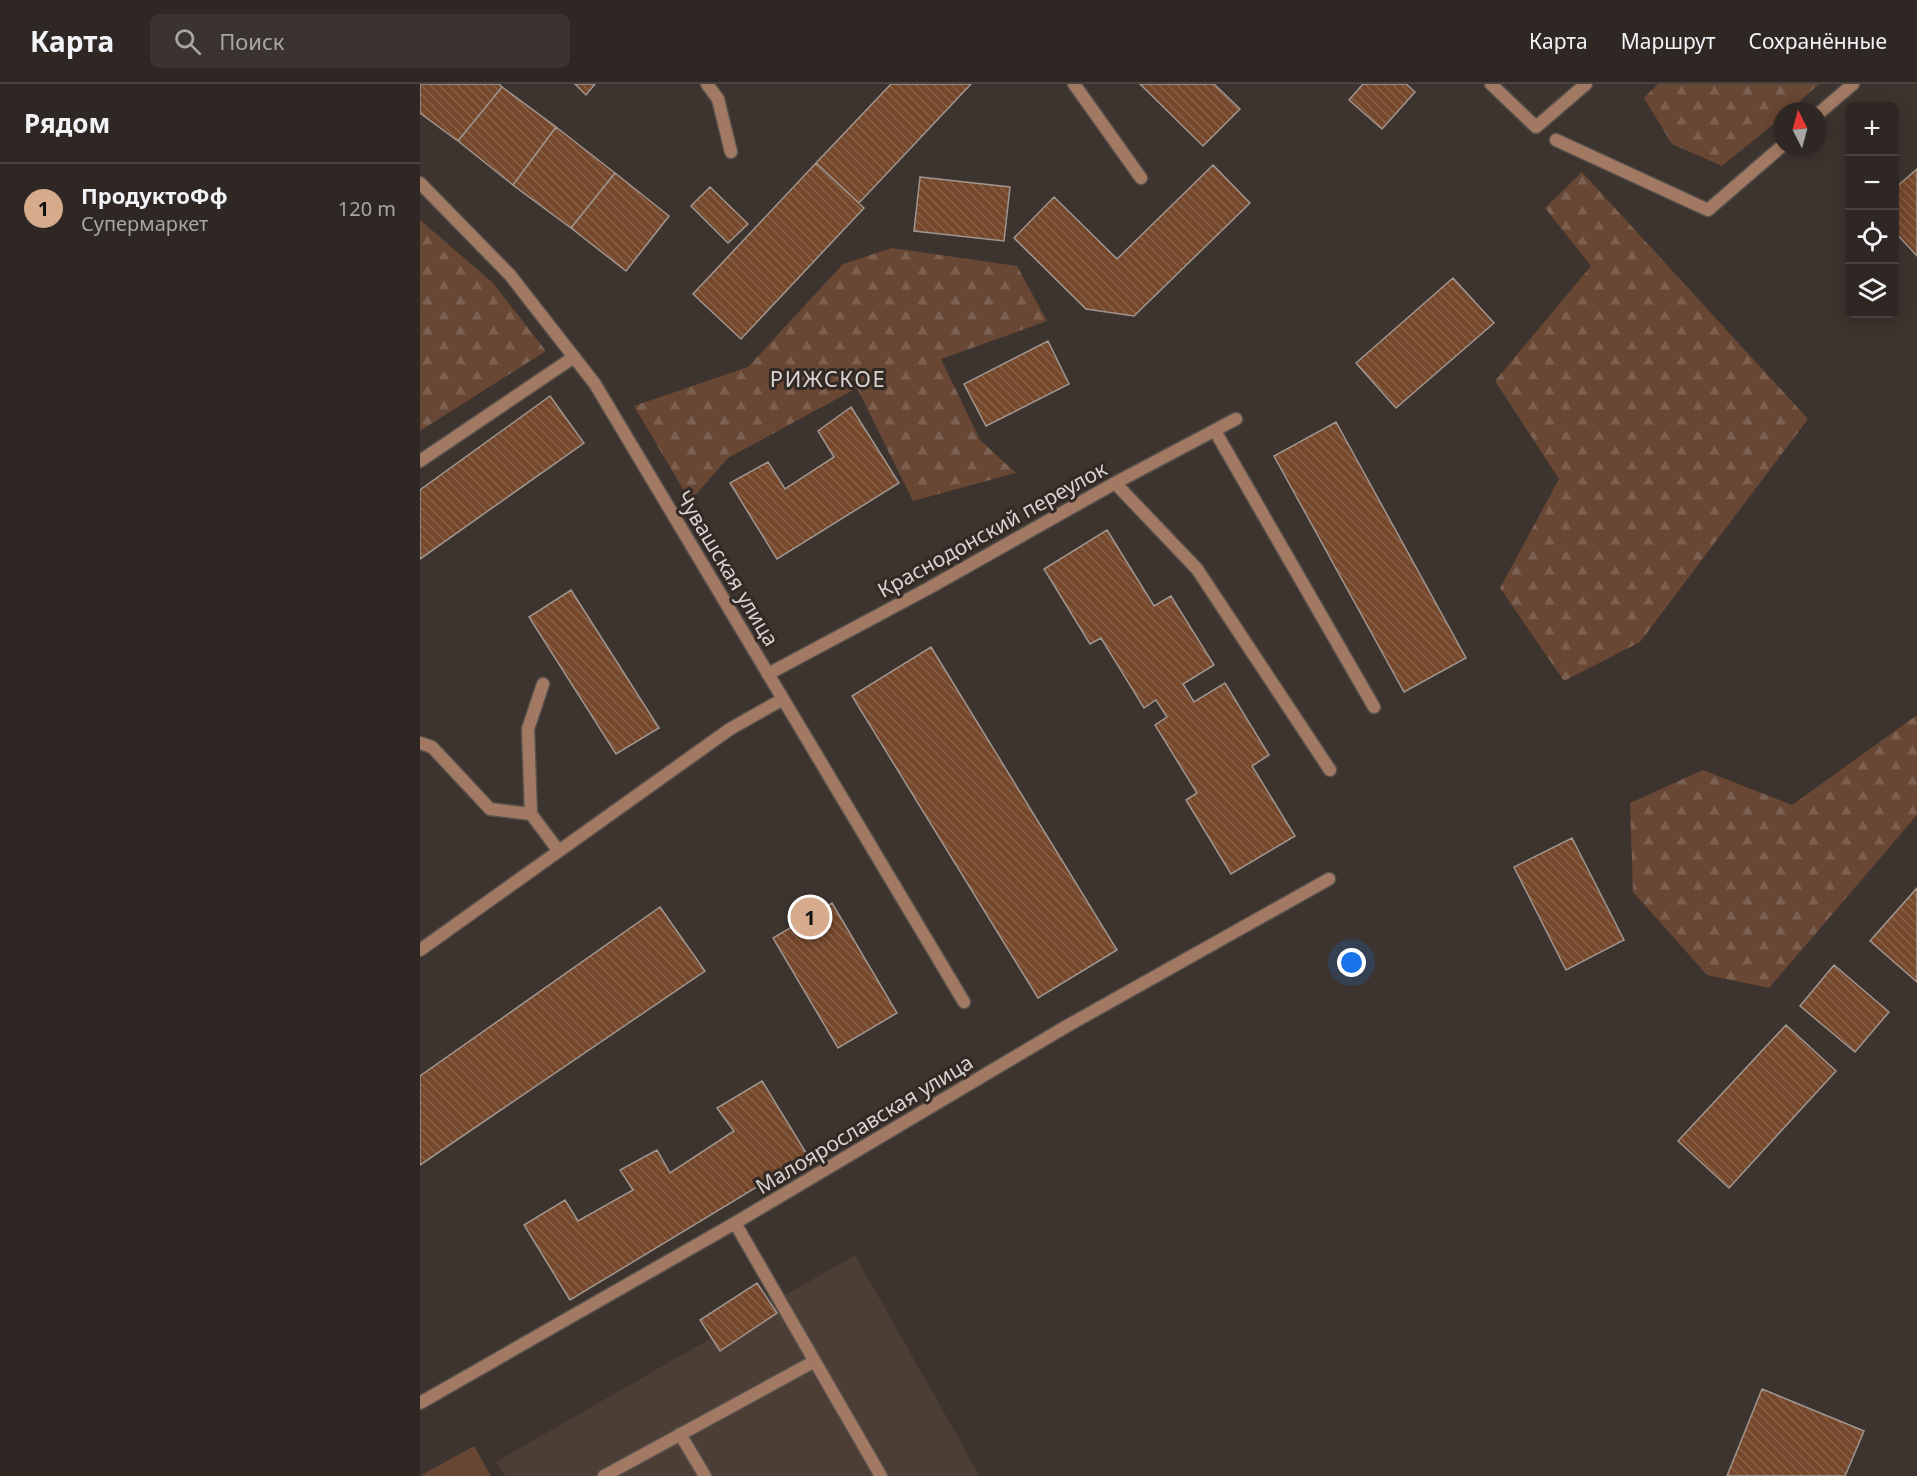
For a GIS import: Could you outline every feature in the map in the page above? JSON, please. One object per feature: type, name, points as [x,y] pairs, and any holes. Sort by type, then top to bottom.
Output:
[{"type":"street","points":[[707,84],[718,99],[731,152]]},
{"type":"street","points":[[1074,84],[1141,178]]},
{"type":"street","points":[[1491,84],[1536,127],[1586,84]]},
{"type":"street","points":[[1827,106],[1853,84]]},
{"type":"street","points":[[1556,140],[1708,210],[1773,154]]},
{"type":"street","name":"Чувашская улица","points":[[420,183],[510,275],[595,384],[964,1002]]},
{"type":"street","points":[[420,460],[574,357]]},
{"type":"street","name":"Краснодонский переулок","points":[[768,674],[1236,419]]},
{"type":"street","points":[[1215,431],[1374,707]]},
{"type":"street","points":[[1115,483],[1197,569],[1330,770]]},
{"type":"street","points":[[543,684],[528,729],[531,814],[558,850]]},
{"type":"street","points":[[420,950],[730,729],[783,699]]},
{"type":"street","points":[[420,742],[432,747],[490,809],[531,814]]},
{"type":"street","name":"Малоярославская улица","points":[[420,1403],[735,1223],[1067,1026],[1329,879]]},
{"type":"street","points":[[735,1223],[881,1476]]},
{"type":"street","points":[[604,1476],[815,1361]]},
{"type":"street","points":[[680,1434],[705,1476]]},
{"type":"shaded area","points":[[855,1255],[980,1476],[505,1476],[496,1462]]},
{"type":"green space","points":[[1658,84],[1819,84],[1799,102],[1773,102],[1773,124],[1722,166],[1672,144],[1644,98]]},
{"type":"green space","points":[[1582,172],[1808,419],[1640,642],[1564,681],[1500,588],[1559,479],[1495,381],[1591,266],[1545,208]]},
{"type":"green space","points":[[420,220],[492,282],[546,351],[420,431]]},
{"type":"green space","points":[[892,248],[1017,266],[1047,321],[941,359],[980,440],[1016,473],[913,501],[857,388],[728,458],[690,501],[634,406],[748,367],[843,264]]},
{"type":"green space","points":[[1917,715],[1917,815],[1769,988],[1707,975],[1633,892],[1630,803],[1703,770],[1792,805]]},
{"type":"green space","points":[[474,1446],[491,1476],[420,1476]]},
{"type":"building","points":[[420,84],[499,84],[502,87],[458,141],[420,113]]},
{"type":"building","points":[[575,84],[595,84],[586,95]]},
{"type":"building","points":[[891,84],[971,84],[859,203],[816,163]]},
{"type":"building","points":[[1140,84],[1214,84],[1240,109],[1203,146]]},
{"type":"building","points":[[1363,84],[1406,84],[1415,92],[1382,129],[1349,100]]},
{"type":"building","points":[[502,87],[556,127],[513,185],[458,141]]},
{"type":"building","points":[[556,127],[615,173],[571,228],[513,185]]},
{"type":"building","points":[[816,163],[864,208],[741,339],[693,294]]},
{"type":"building","points":[[1213,165],[1250,203],[1134,316],[1086,309],[1014,238],[1054,197],[1117,259]]},
{"type":"building","points":[[1917,169],[1917,256],[1899,236],[1899,185]]},
{"type":"building","points":[[615,173],[669,216],[626,271],[571,228]]},
{"type":"building","points":[[920,177],[1010,187],[1004,241],[914,231]]},
{"type":"building","points":[[710,187],[748,224],[728,243],[691,206]]},
{"type":"building","points":[[1453,278],[1494,323],[1396,408],[1356,363]]},
{"type":"building","points":[[1048,341],[1069,384],[986,426],[964,384]]},
{"type":"building","points":[[550,396],[584,443],[420,559],[420,490]]},
{"type":"building","points":[[851,407],[899,483],[777,559],[730,483],[768,462],[785,489],[834,457],[818,431]]},
{"type":"building","points":[[1336,422],[1466,658],[1404,692],[1274,456]]},
{"type":"building","points":[[1107,530],[1154,606],[1171,596],[1214,665],[1183,684],[1194,702],[1225,683],[1269,755],[1252,766],[1295,836],[1231,874],[1186,800],[1197,793],[1155,725],[1167,717],[1156,700],[1144,708],[1101,638],[1090,644],[1044,569]]},
{"type":"building","points":[[571,590],[659,728],[616,754],[529,617]]},
{"type":"building","points":[[931,647],[1117,950],[1038,998],[852,696]]},
{"type":"building","points":[[1572,838],[1624,940],[1566,970],[1514,867]]},
{"type":"building","points":[[1917,888],[1917,982],[1870,941]]},
{"type":"building","points":[[832,903],[897,1013],[838,1048],[773,938]]},
{"type":"building","points":[[660,907],[705,971],[420,1165],[420,1076]]},
{"type":"building","points":[[1834,965],[1889,1012],[1855,1052],[1800,1006]]},
{"type":"building","points":[[1786,1025],[1836,1071],[1729,1188],[1678,1141]]},
{"type":"building","points":[[762,1081],[808,1156],[570,1300],[524,1225],[565,1200],[578,1221],[633,1190],[620,1170],[657,1150],[670,1173],[734,1131],[717,1108]]},
{"type":"building","points":[[757,1283],[777,1313],[720,1351],[700,1320]]},
{"type":"building","points":[[1762,1389],[1864,1431],[1845,1476],[1727,1476]]},
{"type":"place","name":"ПродуктоФф","points":[[810,917]]},
{"type":"district","name":"РИЖСКОЕ","points":[[828,378]]}]
